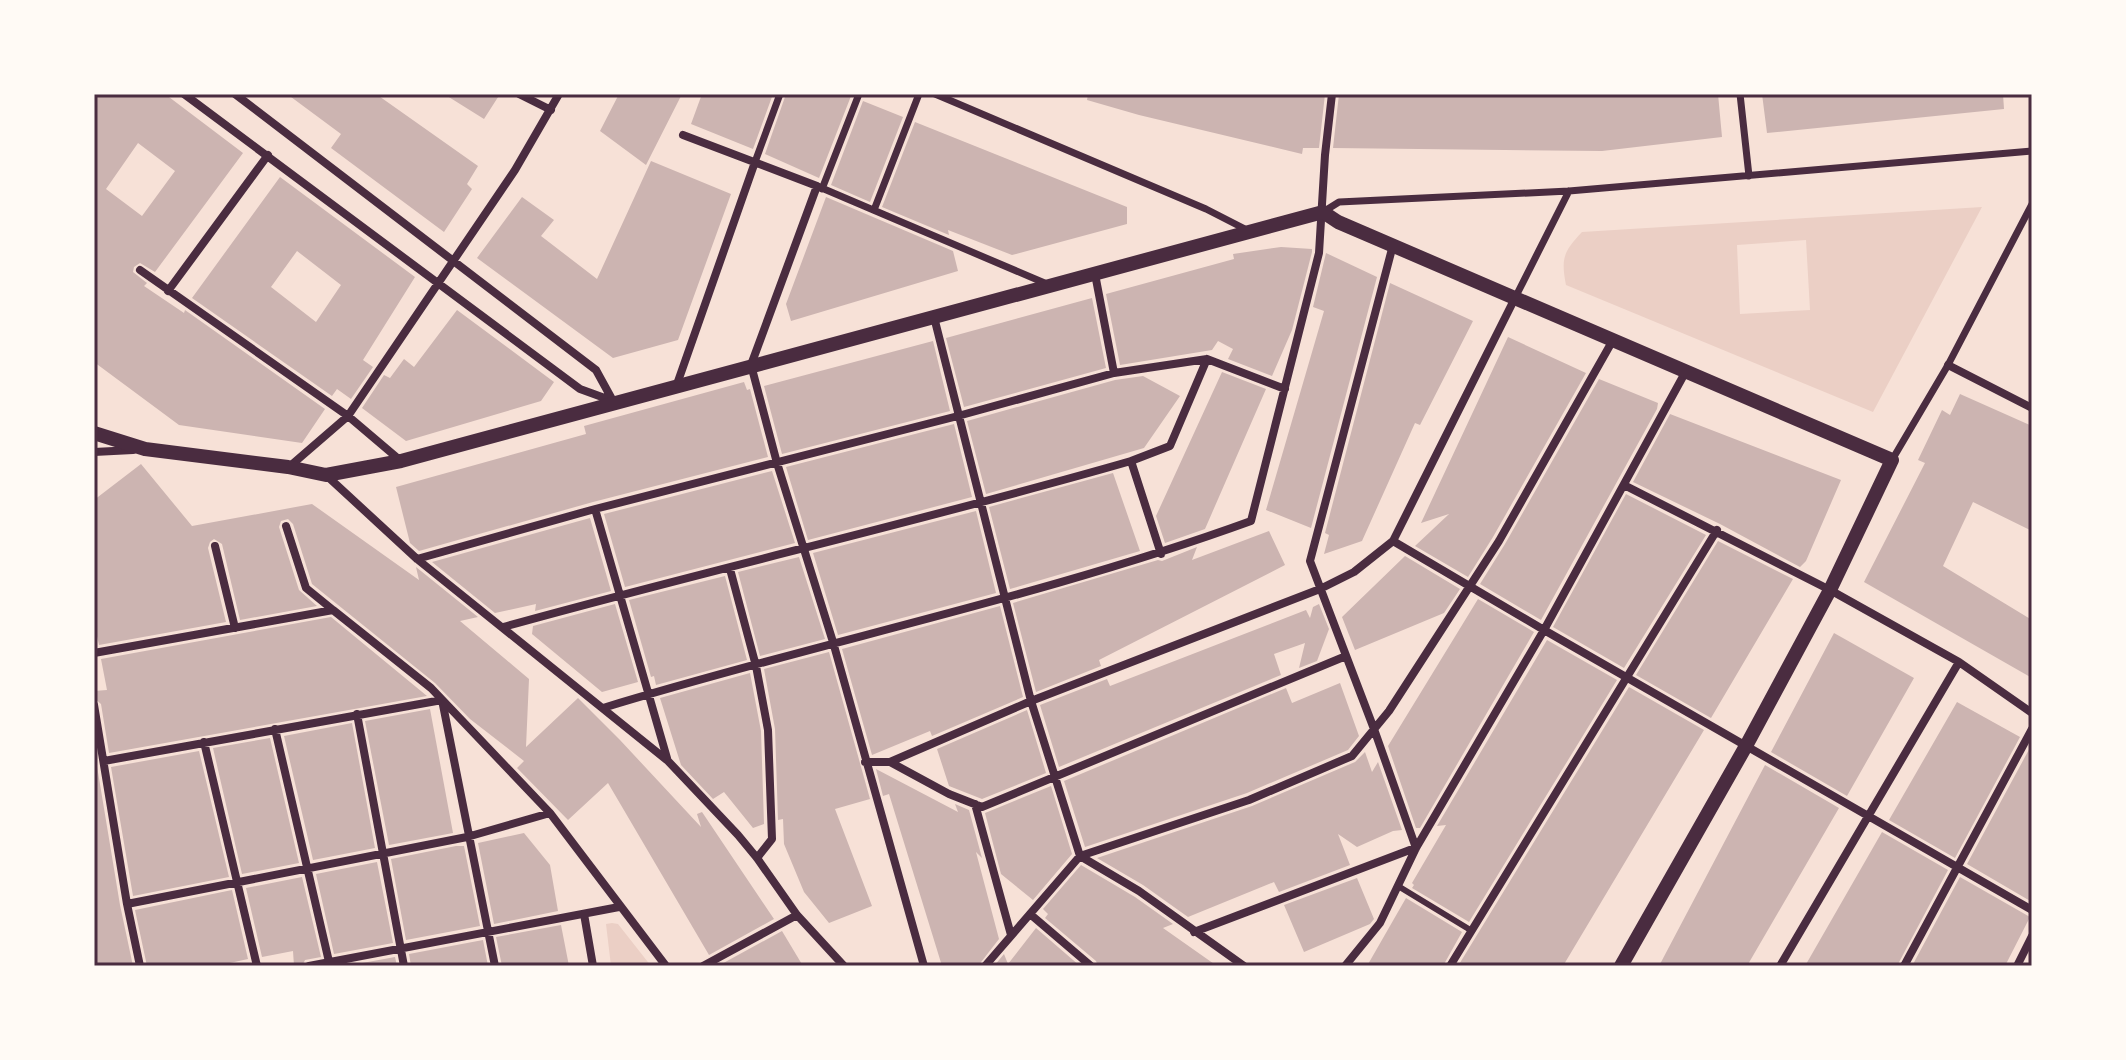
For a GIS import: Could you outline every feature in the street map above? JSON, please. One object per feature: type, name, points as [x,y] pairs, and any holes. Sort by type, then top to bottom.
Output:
[{"type":"street","points":[[184,94],[580,389],[613,402]]},
{"type":"street","points":[[235,94],[596,370],[613,402]]},
{"type":"street","points":[[519,94],[551,110]]},
{"type":"street","points":[[288,467],[348,416],[515,170],[559,94]]},
{"type":"street","points":[[676,387],[780,94]]},
{"type":"street","points":[[859,94],[751,365],[924,966]]},
{"type":"street","points":[[874,210],[919,94]]},
{"type":"street","points":[[935,94],[1206,209],[1249,231]]},
{"type":"street","points":[[603,708],[833,642],[1006,600],[1161,554],[1251,521],[1319,253],[1332,94]]},
{"type":"street","points":[[1740,94],[1749,176]]},
{"type":"street","points":[[683,135],[874,210],[1049,285]]},
{"type":"street","points":[[94,433],[145,449],[288,467],[326,475],[401,461],[676,387],[1323,212],[1339,202],[1569,191],[2032,151]]},
{"type":"street","points":[[168,291],[268,155]]},
{"type":"street","points":[[865,762],[890,762],[1031,701],[1320,589],[1354,572],[1393,541],[1569,191]]},
{"type":"street","points":[[1621,966],[1746,746],[1830,590],[1892,460],[1948,365],[2032,204]]},
{"type":"street","points":[[1323,212],[1338,222],[1892,460]]},
{"type":"street","points":[[1393,245],[1310,561],[1416,848]]},
{"type":"street","points":[[140,270],[348,416],[401,461]]},
{"type":"street","points":[[1095,274],[1114,373]]},
{"type":"street","points":[[934,316],[1031,701],[1080,856],[1139,891],[1244,966]]},
{"type":"street","points":[[985,966],[1080,856],[1249,800],[1352,756],[1389,711],[1499,541],[1613,340]]},
{"type":"street","points":[[417,559],[595,509],[1114,373],[1207,359],[1285,389]]},
{"type":"street","points":[[503,627],[982,504],[1131,461],[1170,446],[1207,359]]},
{"type":"street","points":[[1948,365],[2032,408]]},
{"type":"street","points":[[1345,966],[1380,923],[1416,848],[1544,630],[1686,371]]},
{"type":"street","points":[[94,452],[145,449]]},
{"type":"street","points":[[1131,461],[1161,554]]},
{"type":"street","points":[[326,475],[417,559],[668,761],[757,858],[797,915],[844,966]]},
{"type":"street","points":[[1624,485],[1717,530],[1959,662],[2032,713]]},
{"type":"street","points":[[595,509],[668,761]]},
{"type":"street","points":[[286,526],[306,588],[431,688],[550,813],[666,966]]},
{"type":"street","points":[[1450,966],[1717,530]]},
{"type":"street","points":[[1393,541],[2032,910]]},
{"type":"street","points":[[215,546],[235,628]]},
{"type":"street","points":[[730,569],[756,666],[768,730],[772,839],[757,858]]},
{"type":"street","points":[[94,653],[333,610]]},
{"type":"street","points":[[890,762],[949,794],[982,807],[1346,656]]},
{"type":"street","points":[[1780,966],[1959,662]]},
{"type":"street","points":[[104,761],[442,700]]},
{"type":"street","points":[[442,700],[495,966]]},
{"type":"street","points":[[94,705],[140,966]]},
{"type":"street","points":[[357,714],[404,966]]},
{"type":"street","points":[[275,729],[329,964]]},
{"type":"street","points":[[1904,966],[2032,729]]},
{"type":"street","points":[[204,742],[257,966]]},
{"type":"street","points":[[975,804],[1011,935]]},
{"type":"street","points":[[127,904],[467,837],[550,813]]},
{"type":"street","points":[[1194,932],[1416,848]]},
{"type":"street","points":[[309,966],[619,907]]},
{"type":"street","points":[[584,914],[593,966]]},
{"type":"street","points":[[1030,914],[1091,966]]},
{"type":"street","points":[[703,966],[797,915]]},
{"type":"street","points":[[2017,966],[2032,936]]},
{"type":"lane","points":[[1398,886],[1472,931]]},
{"type":"shaded area","points":[[1982,207],[1873,412],[1566,285],[1565,256],[1582,232]],"holes":[[[1806,240],[1810,310],[1740,314],[1737,245]]]},
{"type":"shaded area","points":[[606,924],[618,924],[651,966],[611,966]]},
{"type":"building","points":[[94,94],[165,94],[243,153],[155,272],[140,263],[133,272],[147,283],[144,286],[184,313],[185,310],[325,409],[302,443],[179,425],[94,362]],"holes":[[[138,143],[175,171],[142,216],[106,189]]]},
{"type":"building","points":[[287,94],[376,94],[478,166],[467,184],[472,189],[444,232],[331,148],[341,134]]},
{"type":"building","points":[[444,94],[500,94],[484,119]]},
{"type":"building","points":[[619,94],[682,94],[646,165],[600,131]]},
{"type":"building","points":[[702,94],[773,94],[753,149],[691,124]]},
{"type":"building","points":[[786,94],[851,96],[819,178],[765,154]]},
{"type":"building","points":[[1088,94],[1325,94],[1319,148],[1303,148],[1302,154],[1139,115],[1087,100]]},
{"type":"building","points":[[1339,94],[1718,94],[1722,137],[1602,151],[1333,148]]},
{"type":"building","points":[[1762,94],[2003,94],[2004,109],[1767,133]]},
{"type":"building","points":[[863,101],[903,117],[870,202],[831,185]]},
{"type":"building","points":[[915,122],[1127,207],[1127,224],[1012,255],[948,230],[949,235],[882,207]]},
{"type":"building","points":[[651,161],[731,194],[678,340],[613,358],[477,258],[522,197],[554,220],[541,236],[597,279]]},
{"type":"building","points":[[280,177],[415,277],[363,360],[373,367],[351,399],[337,389],[332,396],[192,298]],"holes":[[[297,251],[341,285],[316,322],[271,287]]]},
{"type":"building","points":[[826,197],[953,251],[958,271],[791,321],[786,304]]},
{"type":"building","points":[[1281,247],[1312,249],[1312,252],[1292,330],[1272,376],[1228,359],[1233,349],[1218,341],[1212,350],[1120,365],[1106,294],[1234,259],[1233,254]]},
{"type":"building","points":[[1326,253],[1377,277],[1311,528],[1266,510],[1324,311],[1313,307]]},
{"type":"building","points":[[1390,283],[1473,321],[1420,425],[1415,423],[1362,541],[1324,554],[1329,535],[1325,533]]},
{"type":"building","points":[[1092,298],[1106,368],[964,407],[946,338]]},
{"type":"building","points":[[457,310],[554,382],[541,401],[406,441],[362,408],[384,375],[390,378],[404,359],[414,367]]},
{"type":"building","points":[[1508,337],[1586,373],[1468,577],[1415,546],[1449,514],[1421,523]]},
{"type":"building","points":[[933,341],[950,411],[782,454],[764,386]]},
{"type":"building","points":[[1222,372],[1266,389],[1205,529],[1165,543],[1156,516]]},
{"type":"building","points":[[1143,376],[1180,396],[1144,448],[986,494],[967,421],[1115,380]]},
{"type":"building","points":[[1599,379],[1658,403],[1657,409],[1541,620],[1480,584]]},
{"type":"building","points":[[744,382],[747,390],[750,389],[768,457],[419,551],[410,543],[396,487],[586,434],[584,426]]},
{"type":"building","points":[[1960,394],[2032,426],[2032,531],[1973,502],[1943,566],[2032,620],[2032,678],[1864,582],[1925,463],[1918,460],[1942,410],[1950,415]]},
{"type":"building","points":[[1670,414],[1841,480],[1806,561],[1800,567],[1633,482]]},
{"type":"building","points":[[954,424],[972,497],[808,540],[786,467]]},
{"type":"building","points":[[141,464],[192,526],[312,504],[419,580],[416,567],[478,617],[460,621],[529,679],[526,747],[578,698],[701,827],[697,814],[702,812],[774,919],[709,955],[608,783],[568,820],[517,768],[524,761],[470,719],[435,683],[312,584],[293,524],[288,519],[281,521],[279,527],[299,590],[317,606],[240,620],[222,544],[214,539],[208,548],[226,622],[99,645],[94,623],[94,500]]},
{"type":"building","points":[[772,471],[795,543],[625,587],[604,514]]},
{"type":"building","points":[[1113,473],[1140,551],[1010,589],[989,507]]},
{"type":"building","points":[[1626,494],[1706,535],[1624,668],[1553,627]]},
{"type":"building","points":[[976,511],[996,593],[838,635],[813,553]]},
{"type":"building","points":[[590,518],[611,591],[535,611],[536,604],[495,613],[432,562]]},
{"type":"building","points":[[1269,531],[1285,565],[1099,660],[1101,666],[1036,692],[1013,603],[1162,561],[1197,547],[1192,560]]},
{"type":"building","points":[[1718,541],[1793,579],[1711,718],[1636,675]]},
{"type":"building","points":[[1405,556],[1460,589],[1444,613],[1355,650],[1342,617]]},
{"type":"building","points":[[799,557],[825,639],[760,656],[738,572]]},
{"type":"building","points":[[725,576],[747,660],[656,685],[629,600]]},
{"type":"building","points":[[1478,599],[1534,632],[1420,828],[1416,828],[1388,746]]},
{"type":"building","points":[[615,604],[638,682],[602,692],[532,634],[533,626]]},
{"type":"building","points":[[1319,604],[1329,629],[1317,661],[1299,668],[1305,643],[1274,654],[1281,675],[1059,767],[1040,705],[1107,679],[1110,686],[1306,610],[1310,618],[1313,607]]},
{"type":"building","points":[[1000,606],[1023,697],[932,736],[930,731],[872,755],[842,649]]},
{"type":"building","points":[[331,617],[427,696],[109,753],[101,704],[94,698],[94,691],[107,690],[101,659]]},
{"type":"building","points":[[1834,633],[1914,678],[1847,796],[1771,752]]},
{"type":"building","points":[[1547,640],[1617,680],[1469,922],[1412,888],[1412,883],[1446,825],[1437,826]]},
{"type":"building","points":[[829,652],[870,799],[835,809],[872,906],[829,923],[804,892],[784,844],[783,819],[778,820],[775,729],[764,669]]},
{"type":"building","points":[[750,673],[761,731],[764,824],[753,828],[724,792],[713,799],[681,765],[660,698]]},
{"type":"building","points":[[1340,683],[1359,736],[1348,750],[1247,793],[1085,847],[1064,781],[1286,688],[1292,703]]},
{"type":"building","points":[[1629,687],[1704,730],[1563,966],[1458,966]]},
{"type":"building","points":[[1957,702],[2020,737],[1955,858],[1889,820]]},
{"type":"building","points":[[430,709],[453,833],[389,845],[365,721]]},
{"type":"building","points":[[1027,710],[1046,773],[982,799],[949,786],[937,749]]},
{"type":"building","points":[[352,723],[375,848],[313,860],[284,736]]},
{"type":"building","points":[[270,738],[299,863],[242,874],[213,748]]},
{"type":"building","points":[[2032,744],[2032,902],[1967,864]]},
{"type":"building","points":[[94,748],[120,905],[133,966],[94,966]]},
{"type":"building","points":[[199,751],[229,877],[133,896],[111,767]]},
{"type":"building","points":[[1365,752],[1372,772],[1378,762],[1402,830],[1357,847],[1338,834],[1350,865],[1279,892],[1274,882],[1188,917],[1097,858],[1252,806],[1355,762]]},
{"type":"building","points":[[1765,765],[1839,808],[1747,966],[1659,966]]},
{"type":"building","points":[[876,769],[958,812],[955,804],[969,810],[982,858],[976,852],[999,939],[978,966],[942,966],[889,794],[883,796]]},
{"type":"building","points":[[1051,786],[1072,854],[1033,900],[1001,874],[985,813]]},
{"type":"building","points":[[1882,832],[1948,870],[1897,966],[1805,966]]},
{"type":"building","points":[[524,833],[550,865],[558,911],[494,924],[478,843]]},
{"type":"building","points":[[464,846],[480,926],[406,940],[391,859]]},
{"type":"building","points":[[377,862],[393,943],[334,954],[316,874]]},
{"type":"building","points":[[1081,865],[1173,924],[1163,928],[1217,966],[1098,966],[1045,918],[1048,914],[1043,909]]},
{"type":"building","points":[[302,877],[321,957],[305,960],[302,966],[294,966],[293,951],[262,957],[246,888]]},
{"type":"building","points":[[1960,877],[2030,917],[2005,966],[1912,966]]},
{"type":"building","points":[[1357,878],[1374,919],[1370,924],[1304,952],[1284,905]]},
{"type":"building","points":[[232,890],[248,959],[216,966],[147,966],[135,910]]},
{"type":"building","points":[[1406,898],[1462,932],[1443,966],[1367,966]]},
{"type":"building","points":[[561,925],[569,966],[502,966],[496,937]]},
{"type":"building","points":[[1036,928],[1080,966],[994,966],[1004,954],[1008,964]]},
{"type":"building","points":[[782,931],[803,966],[718,966]]},
{"type":"building","points":[[483,940],[488,966],[411,966],[409,954]]},
{"type":"building","points":[[395,957],[397,966],[346,966]]}]
